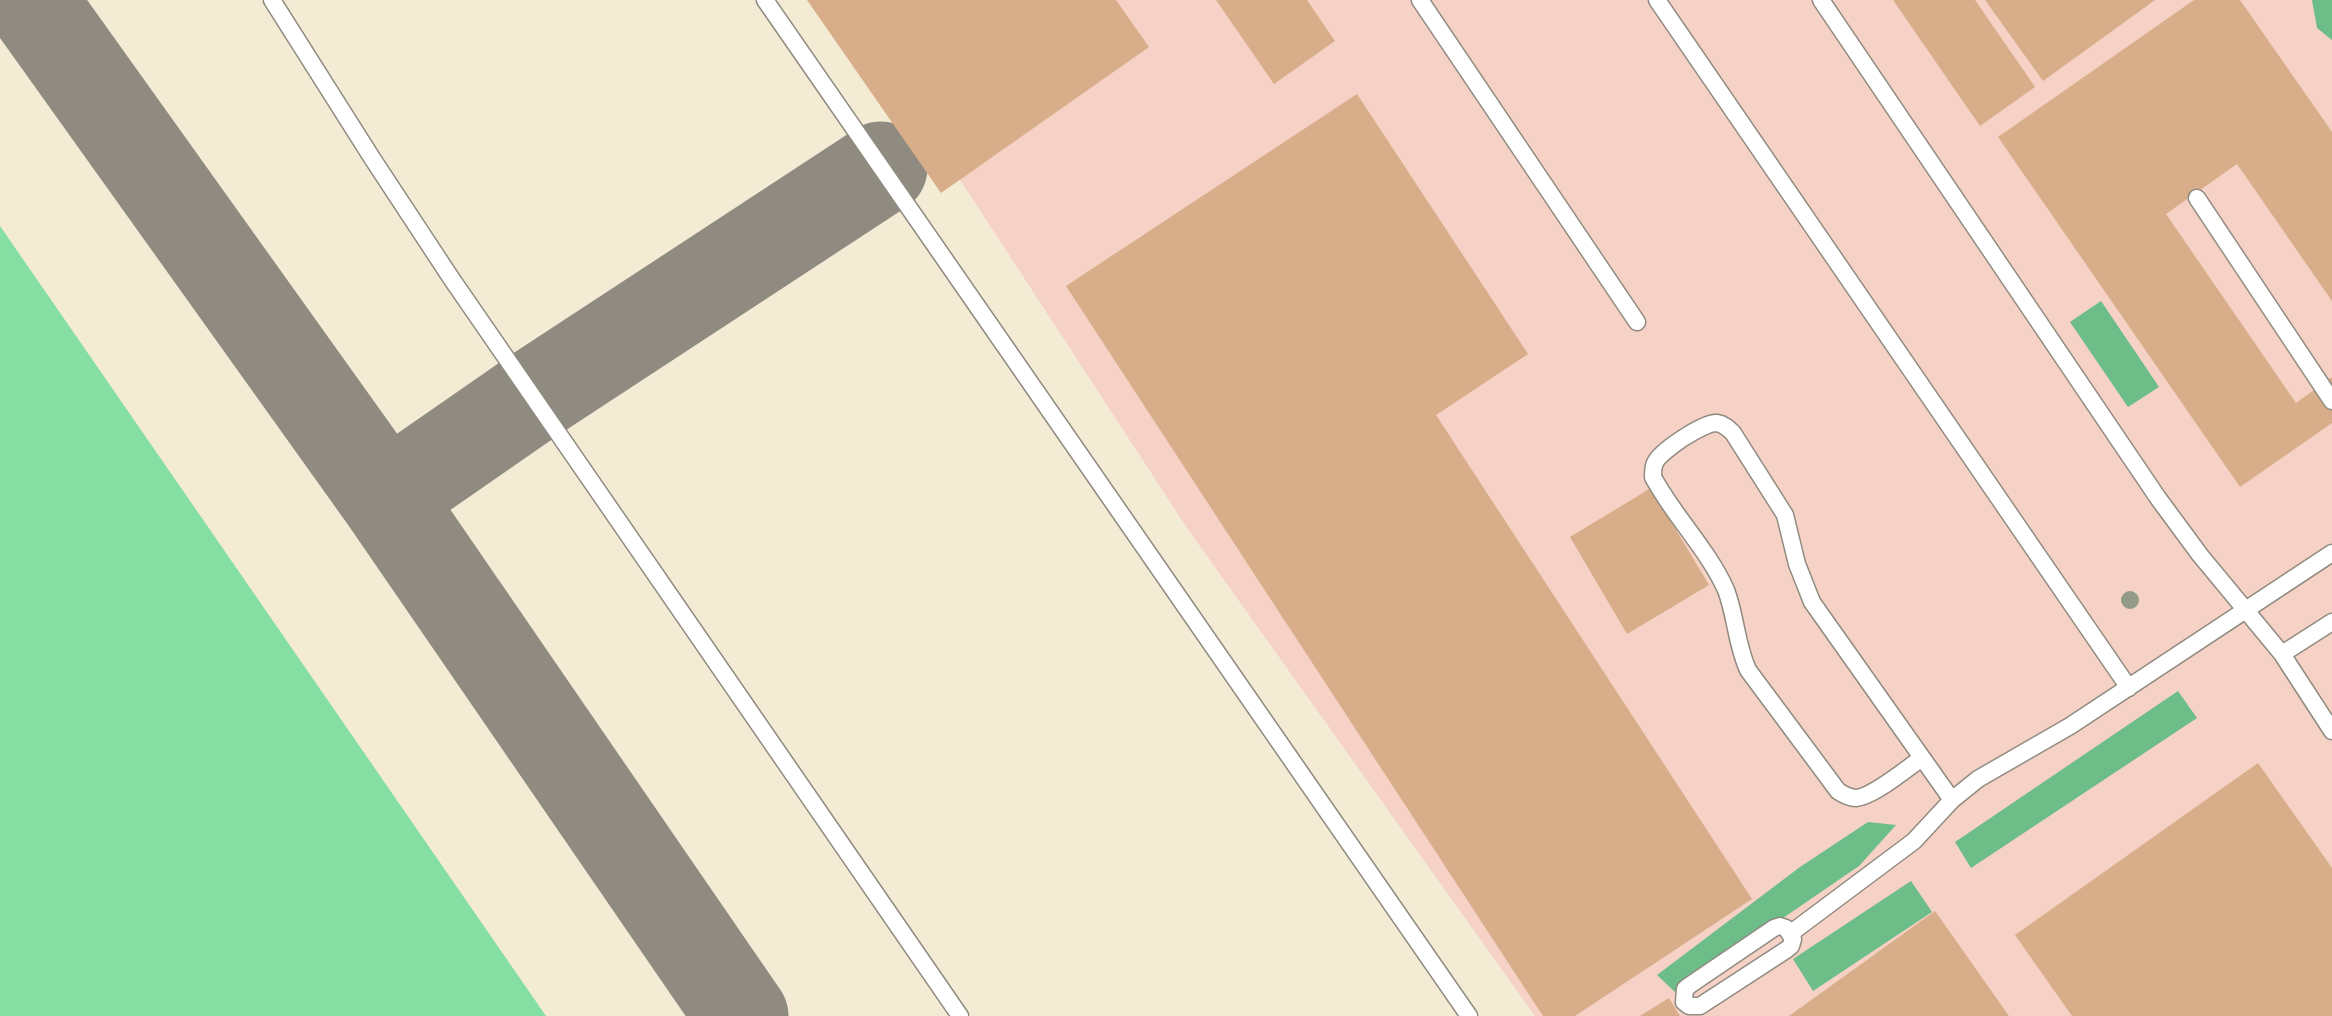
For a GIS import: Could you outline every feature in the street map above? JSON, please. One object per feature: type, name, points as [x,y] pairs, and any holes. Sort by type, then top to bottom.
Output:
[{"type":"lane","points":[[272,0],[444,268],[960,1016]]},
{"type":"lane","points":[[765,0],[1469,1016]]},
{"type":"lane","points":[[1420,0],[1637,322]]},
{"type":"lane","points":[[1657,0],[2129,688]]},
{"type":"lane","points":[[1821,0],[2158,498],[2200,555],[2282,654],[2332,731]]},
{"type":"lane","points":[[2197,198],[2332,401]]},
{"type":"lane","points":[[1922,758],[1869,794],[1858,798],[1847,797],[1838,791],[1748,669],[1738,647],[1733,612],[1726,590],[1653,477],[1655,463],[1664,453],[1707,424],[1716,423],[1726,426],[1732,433],[1785,515],[1797,564],[1812,602],[1952,800]]},
{"type":"lane","points":[[1791,933],[1914,841],[1952,800],[1992,770],[2070,726],[2332,553]]},
{"type":"lane","points":[[2282,654],[2332,621]]},
{"type":"lane","points":[[1774,928],[1786,928],[1791,933],[1793,939],[1791,946],[1701,1006],[1689,1006],[1684,1002],[1685,989],[1774,928]]},
{"type":"shaded area","points":[[843,0],[2332,0],[2332,1016],[1535,1016],[1187,528]]},
{"type":"green space","points":[[2312,0],[2332,0],[2332,40],[2317,28]]},
{"type":"green space","points":[[0,226],[546,1016],[0,1016]]},
{"type":"green space","points":[[2101,301],[2159,387],[2128,407],[2070,322]]},
{"type":"green space","points":[[2178,691],[2197,718],[1971,868],[1955,842]]},
{"type":"green space","points":[[1868,822],[1896,825],[1859,866],[1675,992],[1657,975],[1800,867]]},
{"type":"green space","points":[[1911,881],[1932,912],[1813,991],[1793,959]]},
{"type":"building","points":[[807,0],[1116,0],[1149,47],[941,193]]},
{"type":"building","points":[[1216,0],[1307,0],[1335,41],[1274,84]]},
{"type":"building","points":[[1893,0],[1975,0],[2035,87],[1980,126]]},
{"type":"building","points":[[1985,0],[2155,0],[2043,81]]},
{"type":"building","points":[[2194,0],[2240,0],[2332,132],[2332,301],[2237,164],[2166,214],[2296,403],[2332,377],[2332,423],[2240,487],[1998,137]]},
{"type":"building","points":[[1357,94],[1528,354],[1436,415],[1752,899],[1575,1016],[1543,1016],[1066,286]]},
{"type":"building","points":[[1651,488],[1709,585],[1627,634],[1570,537]]},
{"type":"building","points":[[2258,763],[2332,868],[2332,1016],[2072,1016],[2015,935]]},
{"type":"building","points":[[1935,911],[2009,1016],[1789,1016]]},
{"type":"building","points":[[1669,998],[1680,1016],[1640,1016]]},
{"type":"taxiway","points":[[30,0],[386,498],[742,1016]]},
{"type":"taxiway","points":[[386,498],[533,396],[881,168]]}]
